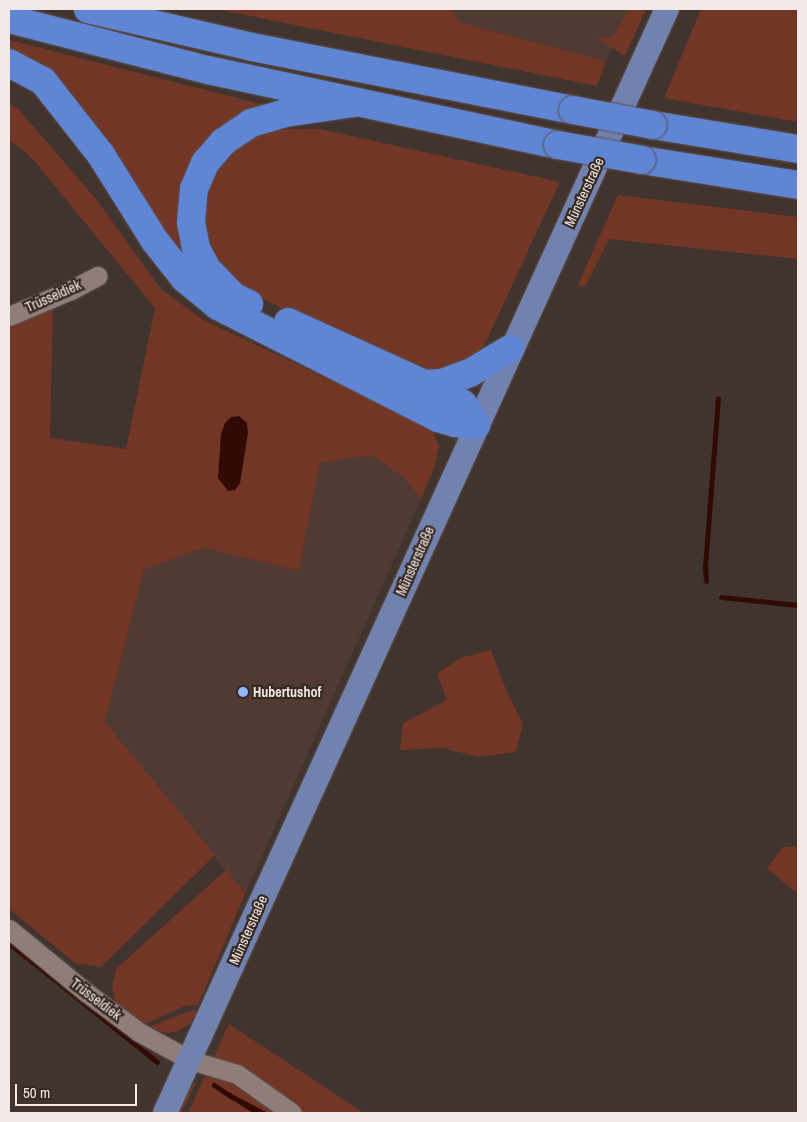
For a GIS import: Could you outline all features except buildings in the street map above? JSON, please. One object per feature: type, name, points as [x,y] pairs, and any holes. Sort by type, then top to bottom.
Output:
[{"type":"highway","points":[[88,9],[252,47],[653,125],[798,149]]},
{"type":"highway","points":[[9,18],[208,70],[354,103],[558,146],[798,185]]},
{"type":"highway","points":[[9,63],[43,81],[101,156],[155,242],[185,280],[218,306],[438,418],[455,423],[476,425]]},
{"type":"highway","points":[[354,103],[285,113],[251,123],[223,142],[205,163],[194,189],[191,222],[196,248],[207,269],[234,297],[424,384],[463,404],[476,425]]},
{"type":"highway","points":[[424,384],[442,383],[470,373],[510,349]]},
{"type":"main road","name":"Münsterstraße","points":[[165,1113],[510,349],[667,9]]},
{"type":"street","name":"Trüsseldiek","points":[[9,316],[71,290],[97,276]]},
{"type":"street","name":"Trüsseldiek","points":[[9,930],[139,1032],[190,1060],[237,1074],[292,1113]]},
{"type":"shaded area","points":[[216,9],[451,9],[459,22],[606,61],[597,86]]},
{"type":"shaded area","points":[[451,9],[629,9],[606,61],[459,22]]},
{"type":"shaded area","points":[[629,9],[646,9],[625,56],[596,38],[608,38],[615,34]]},
{"type":"shaded area","points":[[701,9],[798,9],[798,122],[664,98]]},
{"type":"shaded area","points":[[9,40],[273,107],[207,142],[202,281],[9,56]]},
{"type":"shaded area","points":[[9,103],[19,110],[96,199],[160,288],[203,320],[432,428],[439,446],[434,469],[421,499],[404,478],[372,455],[320,463],[299,571],[204,548],[144,569],[105,722],[215,855],[101,967],[75,963],[9,909],[9,323],[53,304],[50,438],[126,449],[155,308],[36,163],[9,140]]},
{"type":"shaded area","points":[[287,129],[320,129],[560,182],[483,348],[472,360],[434,373],[389,360],[242,289],[228,274],[215,255],[207,233],[206,213],[211,181],[225,159],[241,143],[266,133]]},
{"type":"shaded area","points":[[618,195],[798,217],[798,259],[609,239],[585,287],[578,285]]},
{"type":"shaded area","points":[[239,416],[247,423],[248,433],[240,483],[235,490],[228,491],[218,478],[221,434],[225,423],[231,417]]},
{"type":"shaded area","points":[[372,455],[404,478],[421,499],[245,894],[105,722],[144,568],[204,548],[299,571],[320,463]]},
{"type":"shaded area","points":[[491,650],[505,687],[523,724],[516,752],[479,757],[443,748],[400,750],[403,723],[447,700],[437,674],[460,658]]},
{"type":"shaded area","points":[[798,846],[798,891],[794,891],[767,868],[783,847]]},
{"type":"shaded area","points":[[227,869],[245,894],[198,1005],[185,1006],[148,1023],[141,1022],[116,1004],[112,989],[116,969]]},
{"type":"shaded area","points":[[193,1010],[197,1011],[190,1024],[176,1032],[167,1033],[148,1027]]},
{"type":"shaded area","points":[[229,1024],[364,1113],[188,1113]]},
{"type":"shaded area","points":[[197,1081],[181,1113],[177,1113],[191,1086]]},
{"type":"shaded area","points":[[226,1093],[230,1093],[266,1112],[253,1113],[228,1097]]},
{"type":"waterway","points":[[706,581],[705,567],[718,399]]},
{"type":"waterway","points":[[721,597],[798,605]]},
{"type":"waterway","points":[[9,943],[157,1062]]},
{"type":"waterway","points":[[214,1085],[232,1097]]},
{"type":"place","name":"Hubertushof","points":[[243,692]]}]
